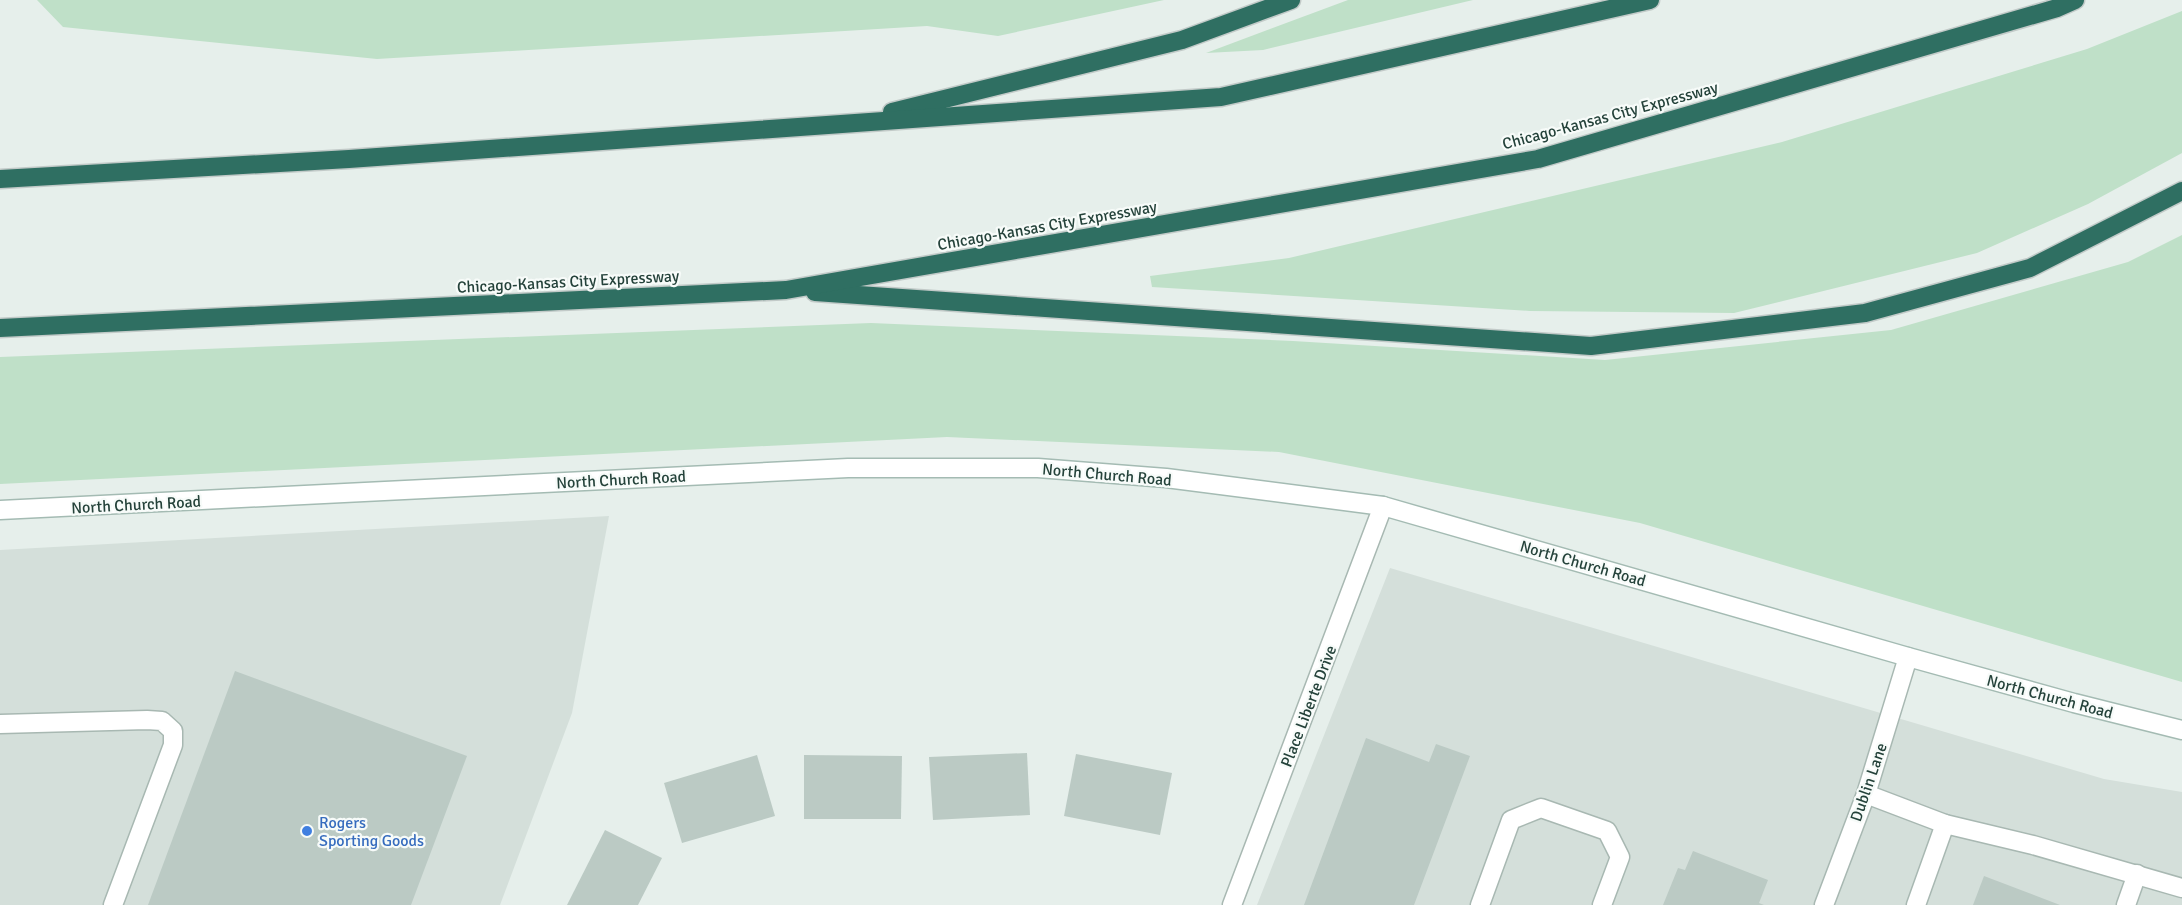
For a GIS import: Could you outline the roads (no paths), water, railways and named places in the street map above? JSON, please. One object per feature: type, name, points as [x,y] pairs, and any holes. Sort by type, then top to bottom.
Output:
[{"type":"highway","points":[[844,124],[1182,40],[1291,0]]},
{"type":"highway","points":[[0,179],[361,158],[1221,97],[1650,0]]},
{"type":"highway","name":"Chicago-Kansas City Expressway","points":[[0,328],[786,290],[1538,159],[2057,8],[2075,0]]},
{"type":"highway","points":[[786,290],[1591,346],[1864,313],[2030,268],[2182,191]]},
{"type":"main road","name":"North Church Road","points":[[0,510],[872,468],[1038,468],[1166,478],[1383,506],[1908,657],[2182,730]]},
{"type":"main road","name":"Place Liberte Drive","points":[[1232,905],[1383,506]]},
{"type":"main road","name":"Dublin Lane","points":[[1824,905],[1866,794],[1908,657]]},
{"type":"main road","points":[[0,724],[147,720],[162,721],[173,731],[173,745],[113,905]]},
{"type":"main road","points":[[1866,794],[1945,824],[2033,845],[2182,888]]},
{"type":"main road","points":[[1479,905],[1511,820],[1541,808],[1607,831],[1620,857],[1602,905]]},
{"type":"main road","points":[[1916,905],[1945,824]]},
{"type":"main road","points":[[2126,905],[2137,874]]},
{"type":"place","name":"Rogers Sporting Goods","points":[[307,831]]}]
